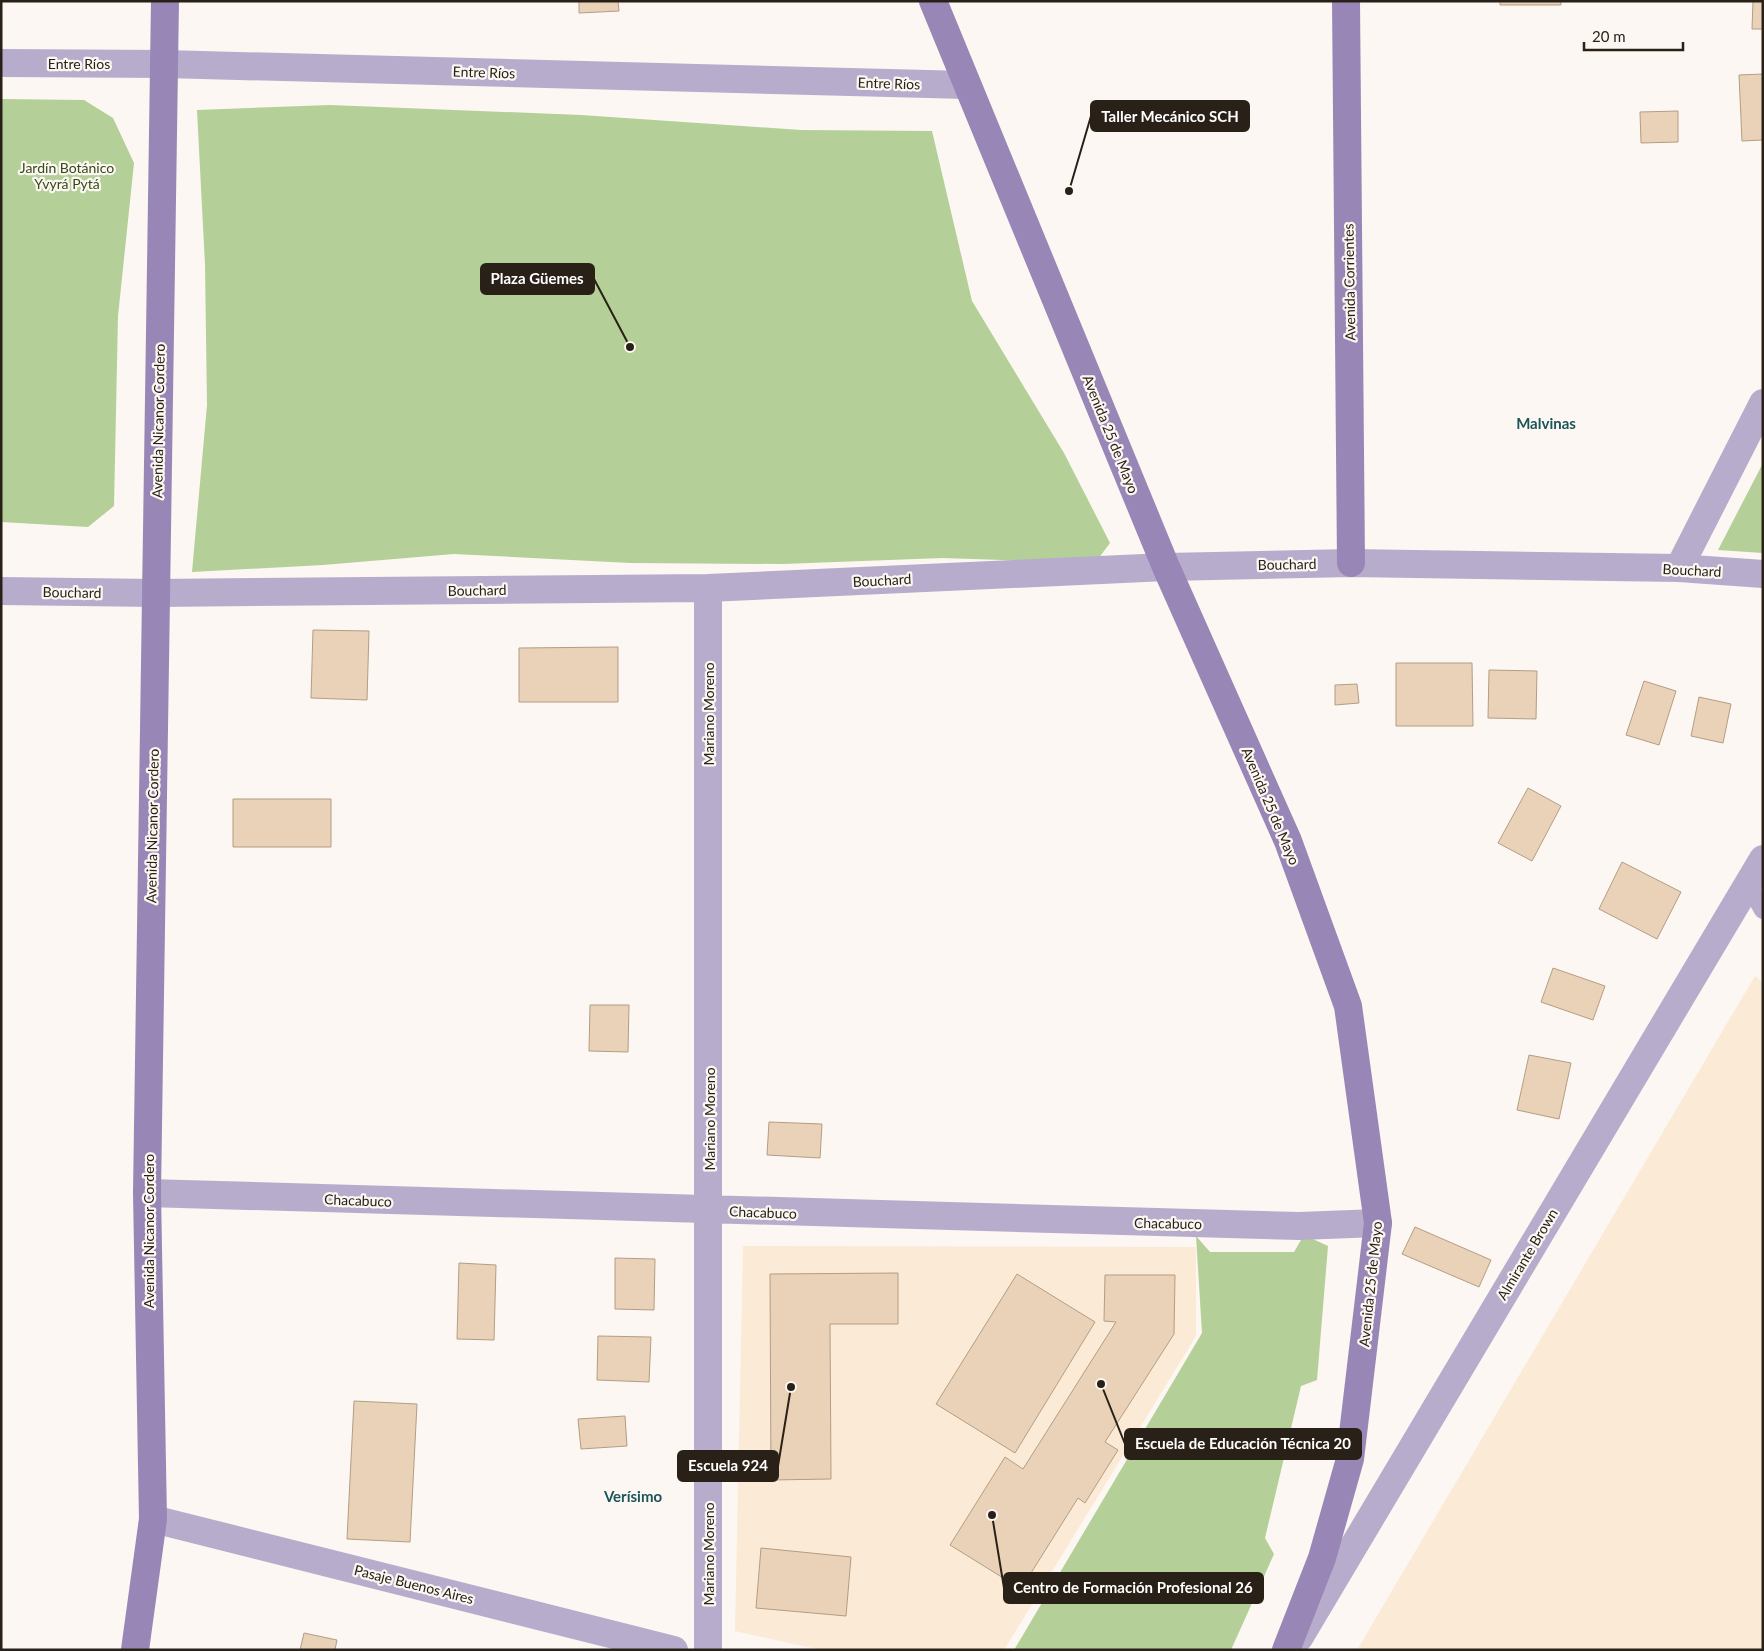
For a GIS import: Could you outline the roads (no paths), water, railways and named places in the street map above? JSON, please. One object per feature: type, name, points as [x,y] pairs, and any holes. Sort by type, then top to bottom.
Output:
[{"type":"main road","name":"Avenida Nicanor Cordero","points":[[135,1650],[153,1519],[147,1193],[165,1]]},
{"type":"main road","name":"Avenida 25 de Mayo","points":[[933,1],[1166,567],[1288,841],[1348,1006],[1378,1223],[1350,1459],[1322,1558],[1286,1650]]},
{"type":"main road","name":"Avenida Corrientes","points":[[1346,1],[1351,563]]},
{"type":"street","name":"Entre Ríos","points":[[1,63],[165,64],[967,85]]},
{"type":"street","points":[[1679,568],[1763,403]]},
{"type":"street","name":"Bouchard","points":[[1,591],[155,593],[708,588],[1166,567],[1351,563],[1679,568],[1763,574]]},
{"type":"street","name":"Mariano Moreno","points":[[708,588],[708,1650]]},
{"type":"street","name":"Almirante Brown","points":[[1292,1650],[1763,859]]},
{"type":"street","name":"Chacabuco","points":[[147,1193],[1299,1226],[1378,1223]]},
{"type":"street","name":"Pasaje Buenos Aires","points":[[153,1519],[674,1650]]},
{"type":"lane","points":[[1748,884],[1763,910]]},
{"type":"place","name":"Taller Mecánico SCH","points":[[1069,191]]},
{"type":"place","name":"Plaza Güemes","points":[[630,347]]},
{"type":"place","name":"Escuela de Educación Técnica 20","points":[[1101,1384]]},
{"type":"place","name":"Escuela 924","points":[[791,1387]]},
{"type":"place","name":"Centro de Formación Profesional 26","points":[[992,1515]]},
{"type":"district","name":"Malvinas","points":[[1546,423]]},
{"type":"district","name":"Verísimo","points":[[633,1496]]},
{"type":"park label","name":"Jardín Botánico Yvyrá Pytá","points":[[67,176]]}]
